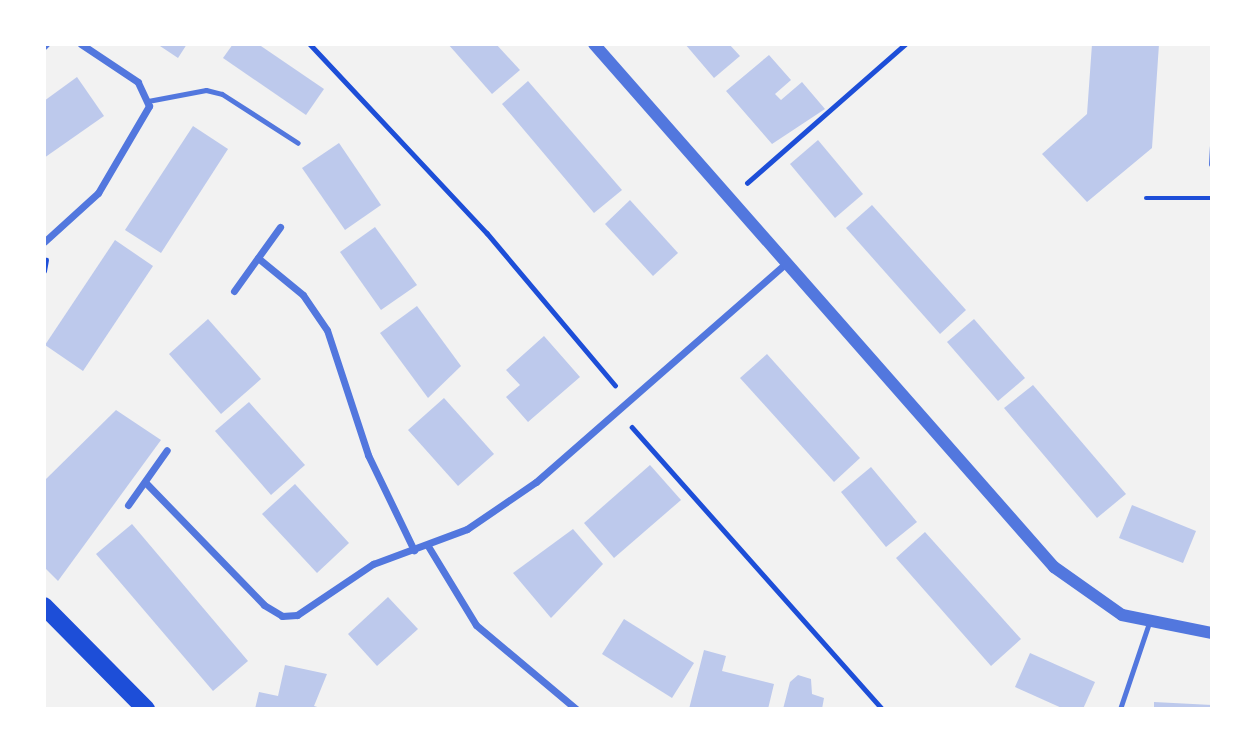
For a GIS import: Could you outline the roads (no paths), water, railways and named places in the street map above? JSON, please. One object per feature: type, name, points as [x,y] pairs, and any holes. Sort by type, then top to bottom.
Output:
[{"type":"main road","points":[[44,606],[146,709]]},
{"type":"street","points":[[44,242],[98,193],[142,126],[148,101],[138,82],[81,44]]},
{"type":"street","points":[[594,44],[784,265],[1054,567],[1095,600],[1149,623],[1212,633]]},
{"type":"street","points":[[234,291],[280,227]]},
{"type":"street","points":[[258,258],[303,295],[327,330],[361,439],[414,550]]},
{"type":"street","points":[[145,482],[251,593],[282,615],[298,615],[373,564],[467,530],[536,482],[784,265]]},
{"type":"street","points":[[128,505],[167,450]]},
{"type":"street","points":[[428,546],[476,625],[576,709]]},
{"type":"lane","points":[[148,101],[206,90],[222,94],[298,143]]},
{"type":"lane","points":[[1211,164],[1212,146]]},
{"type":"lane","points":[[1120,709],[1149,623]]}]
